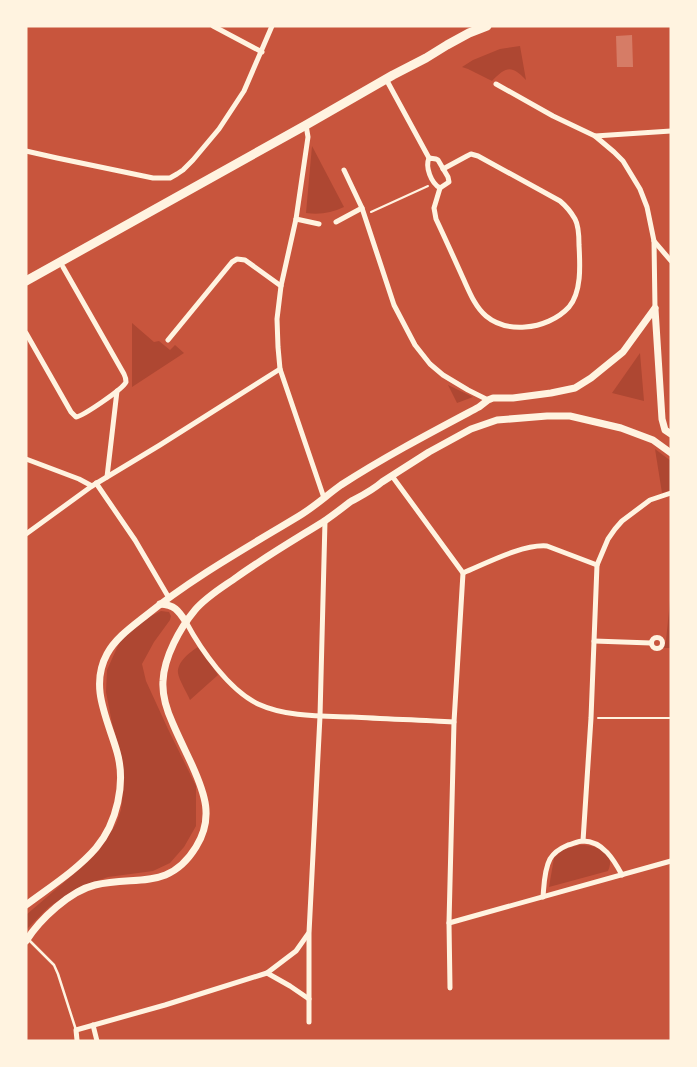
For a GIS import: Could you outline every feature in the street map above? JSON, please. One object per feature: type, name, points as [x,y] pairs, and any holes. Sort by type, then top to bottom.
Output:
[{"type":"main road","points":[[26,281],[426,58],[446,45],[487,26]]},
{"type":"street","points":[[213,26],[262,52]]},
{"type":"street","points":[[26,151],[153,178],[170,178],[183,170],[193,160],[219,129],[244,91],[272,26]]},
{"type":"street","points":[[386,79],[429,158],[427,168],[434,183],[440,188]]},
{"type":"street","points":[[496,84],[553,116],[594,136],[623,161],[640,189],[654,241],[655,308],[662,419],[668,432]]},
{"type":"street","points":[[306,125],[308,137],[296,219],[281,286],[277,319],[278,347],[280,369],[324,498]]},
{"type":"street","points":[[594,136],[671,131]]},
{"type":"street","points":[[429,158],[438,160],[443,169],[448,177],[447,184],[440,188],[434,208],[436,219],[474,301],[485,316],[496,323],[511,328],[534,326],[556,318],[569,306],[579,280],[579,234],[576,220],[568,208],[560,201],[474,154],[443,169]]},
{"type":"street","points":[[344,170],[362,208],[394,305],[415,345],[430,364],[443,375],[488,400]]},
{"type":"street","points":[[336,222],[362,208]]},
{"type":"street","points":[[296,219],[320,224]]},
{"type":"street","points":[[654,241],[671,261]]},
{"type":"street","points":[[168,340],[232,262],[237,259],[245,260],[281,286]]},
{"type":"street","points":[[26,333],[73,415],[76,417],[118,391],[126,382],[124,374],[63,267]]},
{"type":"street","points":[[26,905],[76,867],[97,847],[111,825],[118,806],[120,785],[119,763],[105,719],[99,680],[107,654],[115,642],[160,604],[229,558],[305,512],[340,486],[401,449],[479,407],[488,400],[493,398],[550,394],[575,388],[592,378],[623,352],[655,308]]},
{"type":"street","points":[[26,534],[94,484],[160,445],[280,369]]},
{"type":"street","points":[[107,477],[118,391]]},
{"type":"street","points":[[27,940],[50,911],[80,891],[95,885],[163,877],[174,872],[197,847],[205,828],[207,817],[206,803],[202,787],[166,708],[162,681],[170,651],[186,622],[206,598],[259,561],[428,452],[471,428],[497,420],[539,416],[570,416],[621,428],[653,440],[671,453]]},
{"type":"street","points":[[26,460],[94,484],[135,540],[169,598]]},
{"type":"street","points":[[392,476],[463,573],[454,722],[449,923],[450,988]]},
{"type":"street","points":[[583,841],[591,718],[597,565],[608,539],[618,525],[650,500],[671,493]]},
{"type":"street","points":[[309,1022],[309,933],[320,716],[325,520]]},
{"type":"street","points":[[463,573],[516,551],[540,545],[548,546],[597,565]]},
{"type":"street","points":[[160,604],[168,604],[175,608],[221,673],[242,694],[258,704],[274,710],[320,716],[454,722]]},
{"type":"street","points":[[594,641],[651,643]]},
{"type":"street","points":[[542,897],[549,860],[561,849],[583,841],[600,846],[614,860],[622,875]]},
{"type":"street","points":[[449,923],[671,861]]},
{"type":"street","points":[[77,1040],[76,1030],[267,973],[296,951],[309,933]]},
{"type":"street","points":[[267,973],[309,999]]},
{"type":"street","points":[[93,1025],[96,1041]]},
{"type":"lane","points":[[27,940],[54,965],[76,1030]]},
{"type":"path","points":[[364,215],[434,183]]},
{"type":"path","points":[[591,718],[671,718]]},
{"type":"shaded area","points":[[520,46],[526,80],[517,72],[509,69],[501,72],[492,81],[462,67],[473,60],[500,49]]},
{"type":"shaded area","points":[[312,146],[344,207],[335,211],[316,214],[306,213]]},
{"type":"shaded area","points":[[132,323],[154,342],[159,341],[170,350],[175,345],[184,353],[132,387]]},
{"type":"shaded area","points":[[640,353],[644,401],[612,393]]},
{"type":"shaded area","points":[[448,385],[473,397],[457,403]]},
{"type":"shaded area","points":[[655,449],[671,461],[671,490],[662,493]]},
{"type":"shaded area","points":[[671,590],[671,648],[663,648],[666,641]]},
{"type":"shaded area","points":[[161,611],[169,612],[170,620],[154,642],[142,664],[146,681],[196,786],[196,826],[184,847],[170,863],[153,871],[108,877],[79,887],[49,907],[26,930],[26,915],[90,860],[100,849],[116,824],[121,810],[124,784],[123,762],[106,692],[107,670],[120,641],[140,624]]},
{"type":"shaded area","points":[[198,647],[218,675],[190,700],[180,679],[178,669],[185,658]]},
{"type":"shaded area","points":[[579,845],[591,846],[607,854],[610,864],[608,871],[549,887],[554,858],[562,850]]},
{"type":"building","points":[[632,35],[633,67],[617,67],[616,36]]}]
